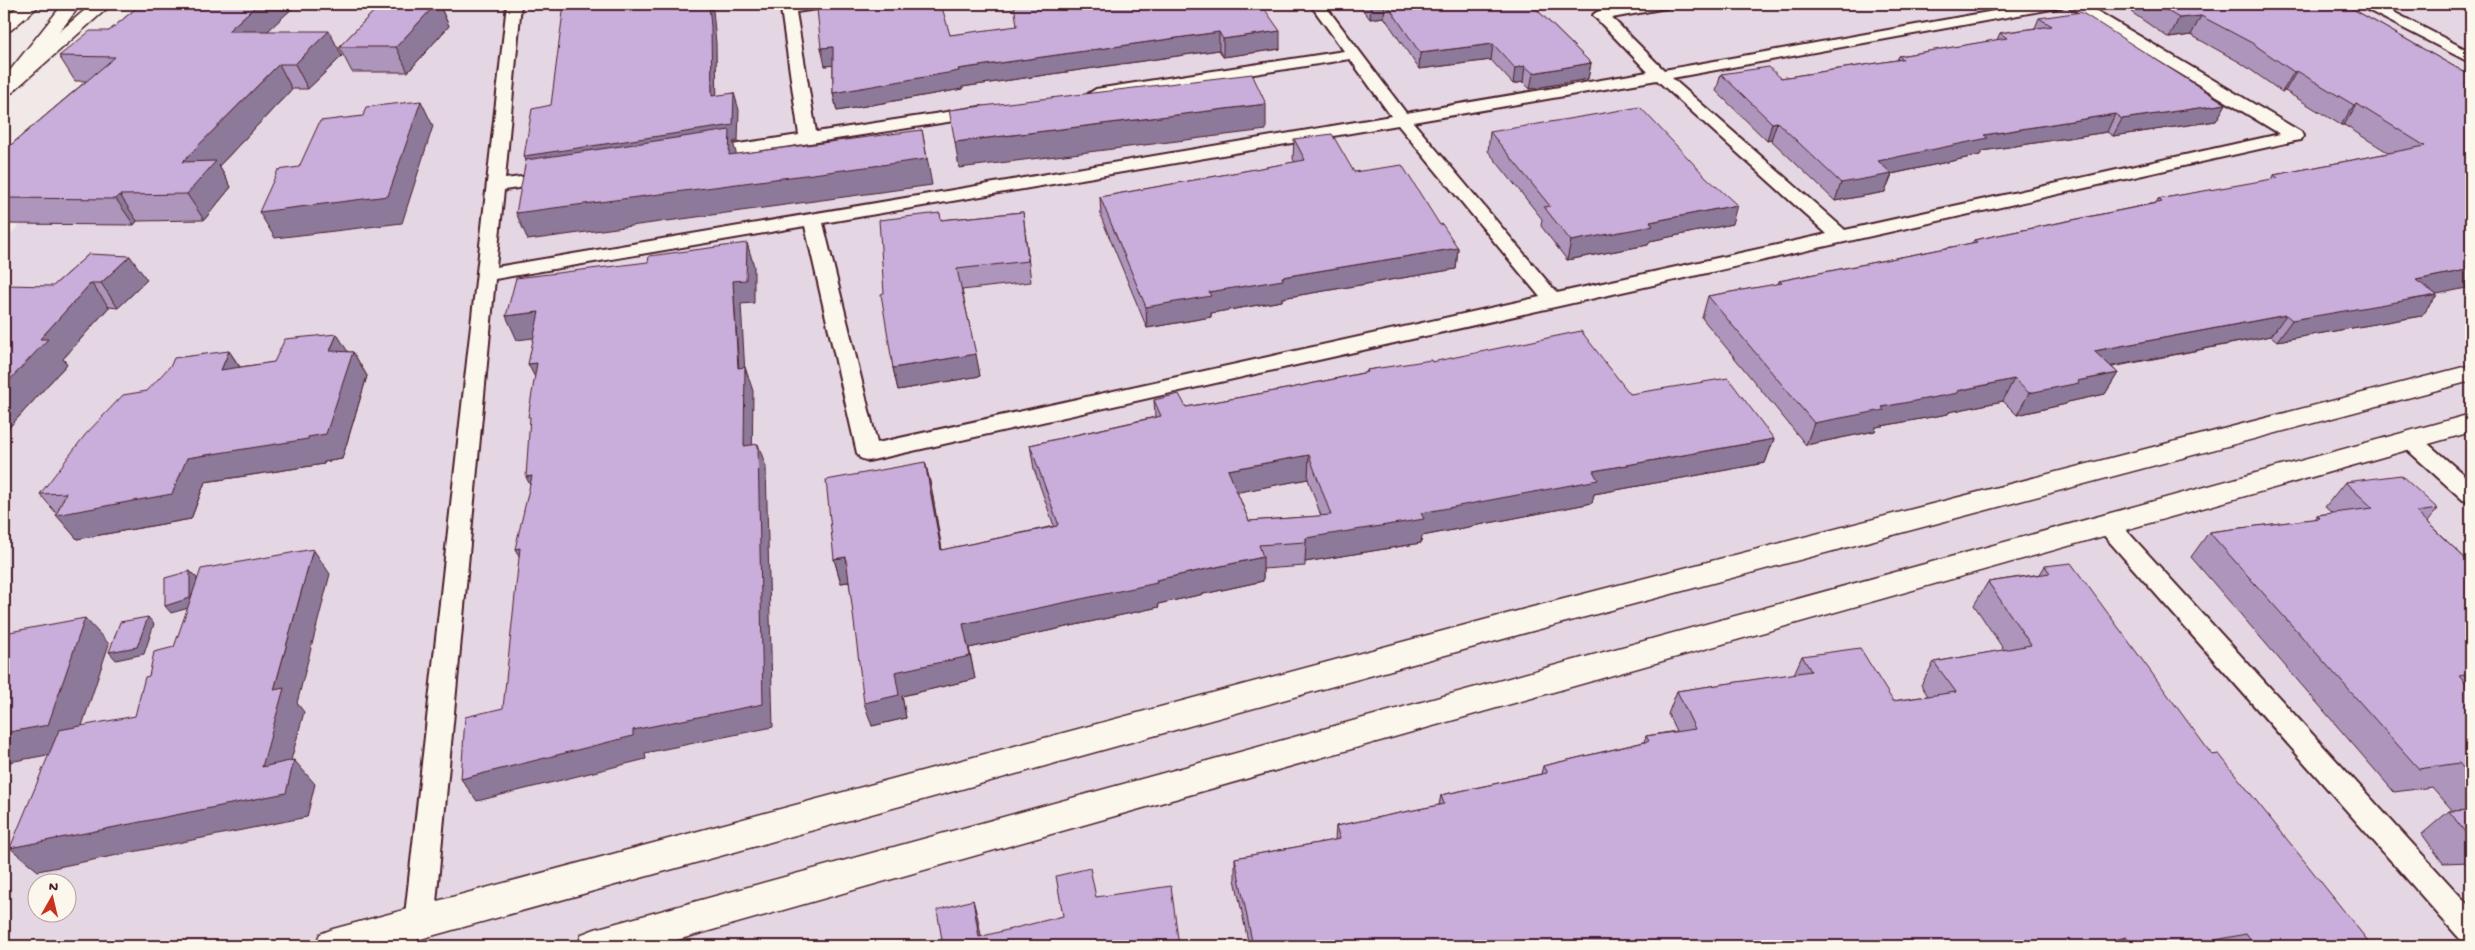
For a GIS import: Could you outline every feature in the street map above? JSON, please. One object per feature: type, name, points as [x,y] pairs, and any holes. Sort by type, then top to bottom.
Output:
[{"type":"main road","points":[[4,26],[32,4]]},
{"type":"main road","points":[[5,88],[72,4]]},
{"type":"main road","points":[[5,88],[103,4]]},
{"type":"main road","points":[[334,946],[1525,621],[2471,373]]},
{"type":"main road","points":[[595,946],[2471,424]]},
{"type":"street","points":[[419,924],[514,4]]},
{"type":"street","points":[[808,138],[782,6],[824,4]]},
{"type":"street","points":[[1317,4],[1402,119],[1554,302]]},
{"type":"street","points":[[1589,4],[1660,75],[1843,238]]},
{"type":"street","points":[[1601,15],[1666,4]]},
{"type":"street","points":[[486,275],[1660,75],[2057,4]]},
{"type":"street","points":[[813,219],[868,454],[2295,136],[2075,4]]},
{"type":"street","points":[[2367,4],[2471,58]]},
{"type":"street","points":[[1081,96],[1354,54]]},
{"type":"street","points":[[690,156],[993,110]]},
{"type":"street","points":[[495,186],[573,174]]},
{"type":"street","points":[[2410,440],[2471,494]]},
{"type":"street","points":[[2108,525],[2471,929]]},
{"type":"shaded area","points":[[238,4],[2471,4],[2471,946],[4,946],[4,241]]},
{"type":"building","points":[[141,4],[258,4],[228,31],[329,31],[295,64],[279,64],[182,162],[216,161],[187,194],[120,195],[116,199],[4,198],[4,149],[115,57],[59,56],[90,31],[109,31]]},
{"type":"building","points":[[381,4],[436,4],[396,47],[339,47]]},
{"type":"building","points":[[564,4],[709,4],[712,96],[734,93],[733,125],[524,156],[532,109],[551,105]]},
{"type":"building","points":[[855,4],[941,4],[950,35],[1017,26],[1014,4],[1261,4],[1280,31],[1223,39],[1219,32],[958,69],[959,71],[833,93],[833,47],[821,48],[817,9]]},
{"type":"building","points":[[1387,4],[1531,4],[1591,63],[1533,73],[1525,66],[1515,68],[1493,44],[1420,53]]},
{"type":"building","points":[[2156,4],[2344,4],[2471,76],[2471,269],[2416,280],[2437,295],[2292,320],[2286,315],[2094,351],[2118,373],[2077,381],[2079,383],[2029,393],[2014,379],[1957,391],[1958,393],[1882,407],[1884,410],[1814,423],[1708,296],[1782,283],[1779,281],[1977,242],[1974,240],[2162,202],[2158,199],[2278,178],[2274,175],[2425,146],[2357,104],[2354,105],[2297,71],[2294,72],[2252,43],[2201,16],[2179,18]]},
{"type":"building","points":[[2081,12],[2226,104],[2122,119],[2115,114],[1984,135],[1988,138],[1878,161],[1892,174],[1841,183],[1777,122],[1772,123],[1721,74],[1769,67],[1781,78],[1903,59],[1899,56],[2007,38],[2000,33],[2052,26],[2039,18]]},
{"type":"building","points":[[1252,74],[1266,104],[955,142],[949,110]]},
{"type":"building","points":[[421,101],[388,196],[259,212],[278,170],[299,167],[320,121],[363,116],[366,107]]},
{"type":"building","points":[[1640,107],[1706,177],[1737,205],[1650,222],[1653,226],[1571,241],[1544,207],[1550,206],[1490,132]]},
{"type":"building","points":[[730,130],[729,155],[922,130],[927,159],[516,213],[526,160]]},
{"type":"building","points":[[1332,134],[1354,172],[1402,165],[1440,225],[1442,224],[1458,248],[1282,277],[1283,280],[1209,292],[1211,296],[1146,307],[1100,197],[1305,160],[1294,139]]},
{"type":"building","points":[[1023,212],[1028,261],[957,269],[976,354],[893,368],[881,294],[884,293],[879,220],[940,213],[941,220]]},
{"type":"building","points":[[747,243],[746,280],[733,281],[738,368],[745,367],[744,446],[758,444],[763,704],[633,730],[633,736],[461,779],[465,717],[503,708],[520,548],[515,549],[532,476],[526,477],[530,417],[528,417],[537,363],[528,364],[539,312],[506,316],[516,278],[648,262],[649,256]]},
{"type":"building","points":[[89,254],[130,256],[101,283],[91,283],[40,339],[48,339],[4,386],[4,285],[53,286]]},
{"type":"building","points":[[1581,331],[1630,394],[1728,378],[1774,439],[1593,471],[1598,480],[1421,513],[1424,519],[1306,538],[1306,542],[1259,545],[1263,557],[1156,580],[1157,583],[963,624],[970,656],[895,672],[899,695],[864,703],[846,557],[834,559],[826,480],[925,462],[941,550],[1057,526],[1058,523],[1030,445],[1161,416],[1154,400],[1179,394],[1186,407],[1286,389],[1368,372],[1367,370],[1431,360],[1432,362]],"holes":[[[1309,455],[1331,515],[1249,521],[1228,470]]]},
{"type":"building","points":[[337,334],[330,351],[353,352],[326,434],[308,437],[308,439],[187,458],[172,494],[56,515],[66,493],[40,494],[85,435],[123,395],[147,391],[171,365],[174,358],[229,351],[221,370],[274,362],[285,339]]},
{"type":"building","points":[[2401,475],[2438,509],[2416,512],[2471,564],[2471,674],[2459,676],[2471,689],[2471,777],[2459,763],[2419,769],[2209,532],[2320,518],[2317,515],[2373,508],[2345,482]]},
{"type":"building","points":[[313,549],[274,690],[284,688],[262,767],[294,760],[286,793],[10,848],[59,730],[135,716],[145,677],[149,676],[154,652],[174,647],[201,569]]},
{"type":"building","points":[[2071,563],[2212,755],[2219,754],[2372,946],[2255,946],[2246,934],[2185,946],[2133,946],[2126,937],[2092,946],[1253,946],[1235,858],[1340,839],[1336,826],[1444,804],[1441,795],[1547,773],[1543,766],[1649,741],[1646,736],[1695,729],[1677,691],[1811,671],[1802,656],[1860,648],[1893,701],[1956,692],[1934,662],[2031,645],[1988,582],[2050,573],[2045,566]]},
{"type":"building","points":[[190,571],[190,598],[165,606],[165,578]]},
{"type":"building","points":[[148,617],[137,647],[109,652],[120,622]]},
{"type":"building","points":[[85,618],[48,725],[4,733],[4,633]]},
{"type":"building","points":[[2471,810],[2471,840],[2449,811]]},
{"type":"building","points":[[1090,868],[1096,897],[1171,886],[1179,946],[943,946],[937,910],[973,900],[979,937],[1063,916],[1056,876]]}]
